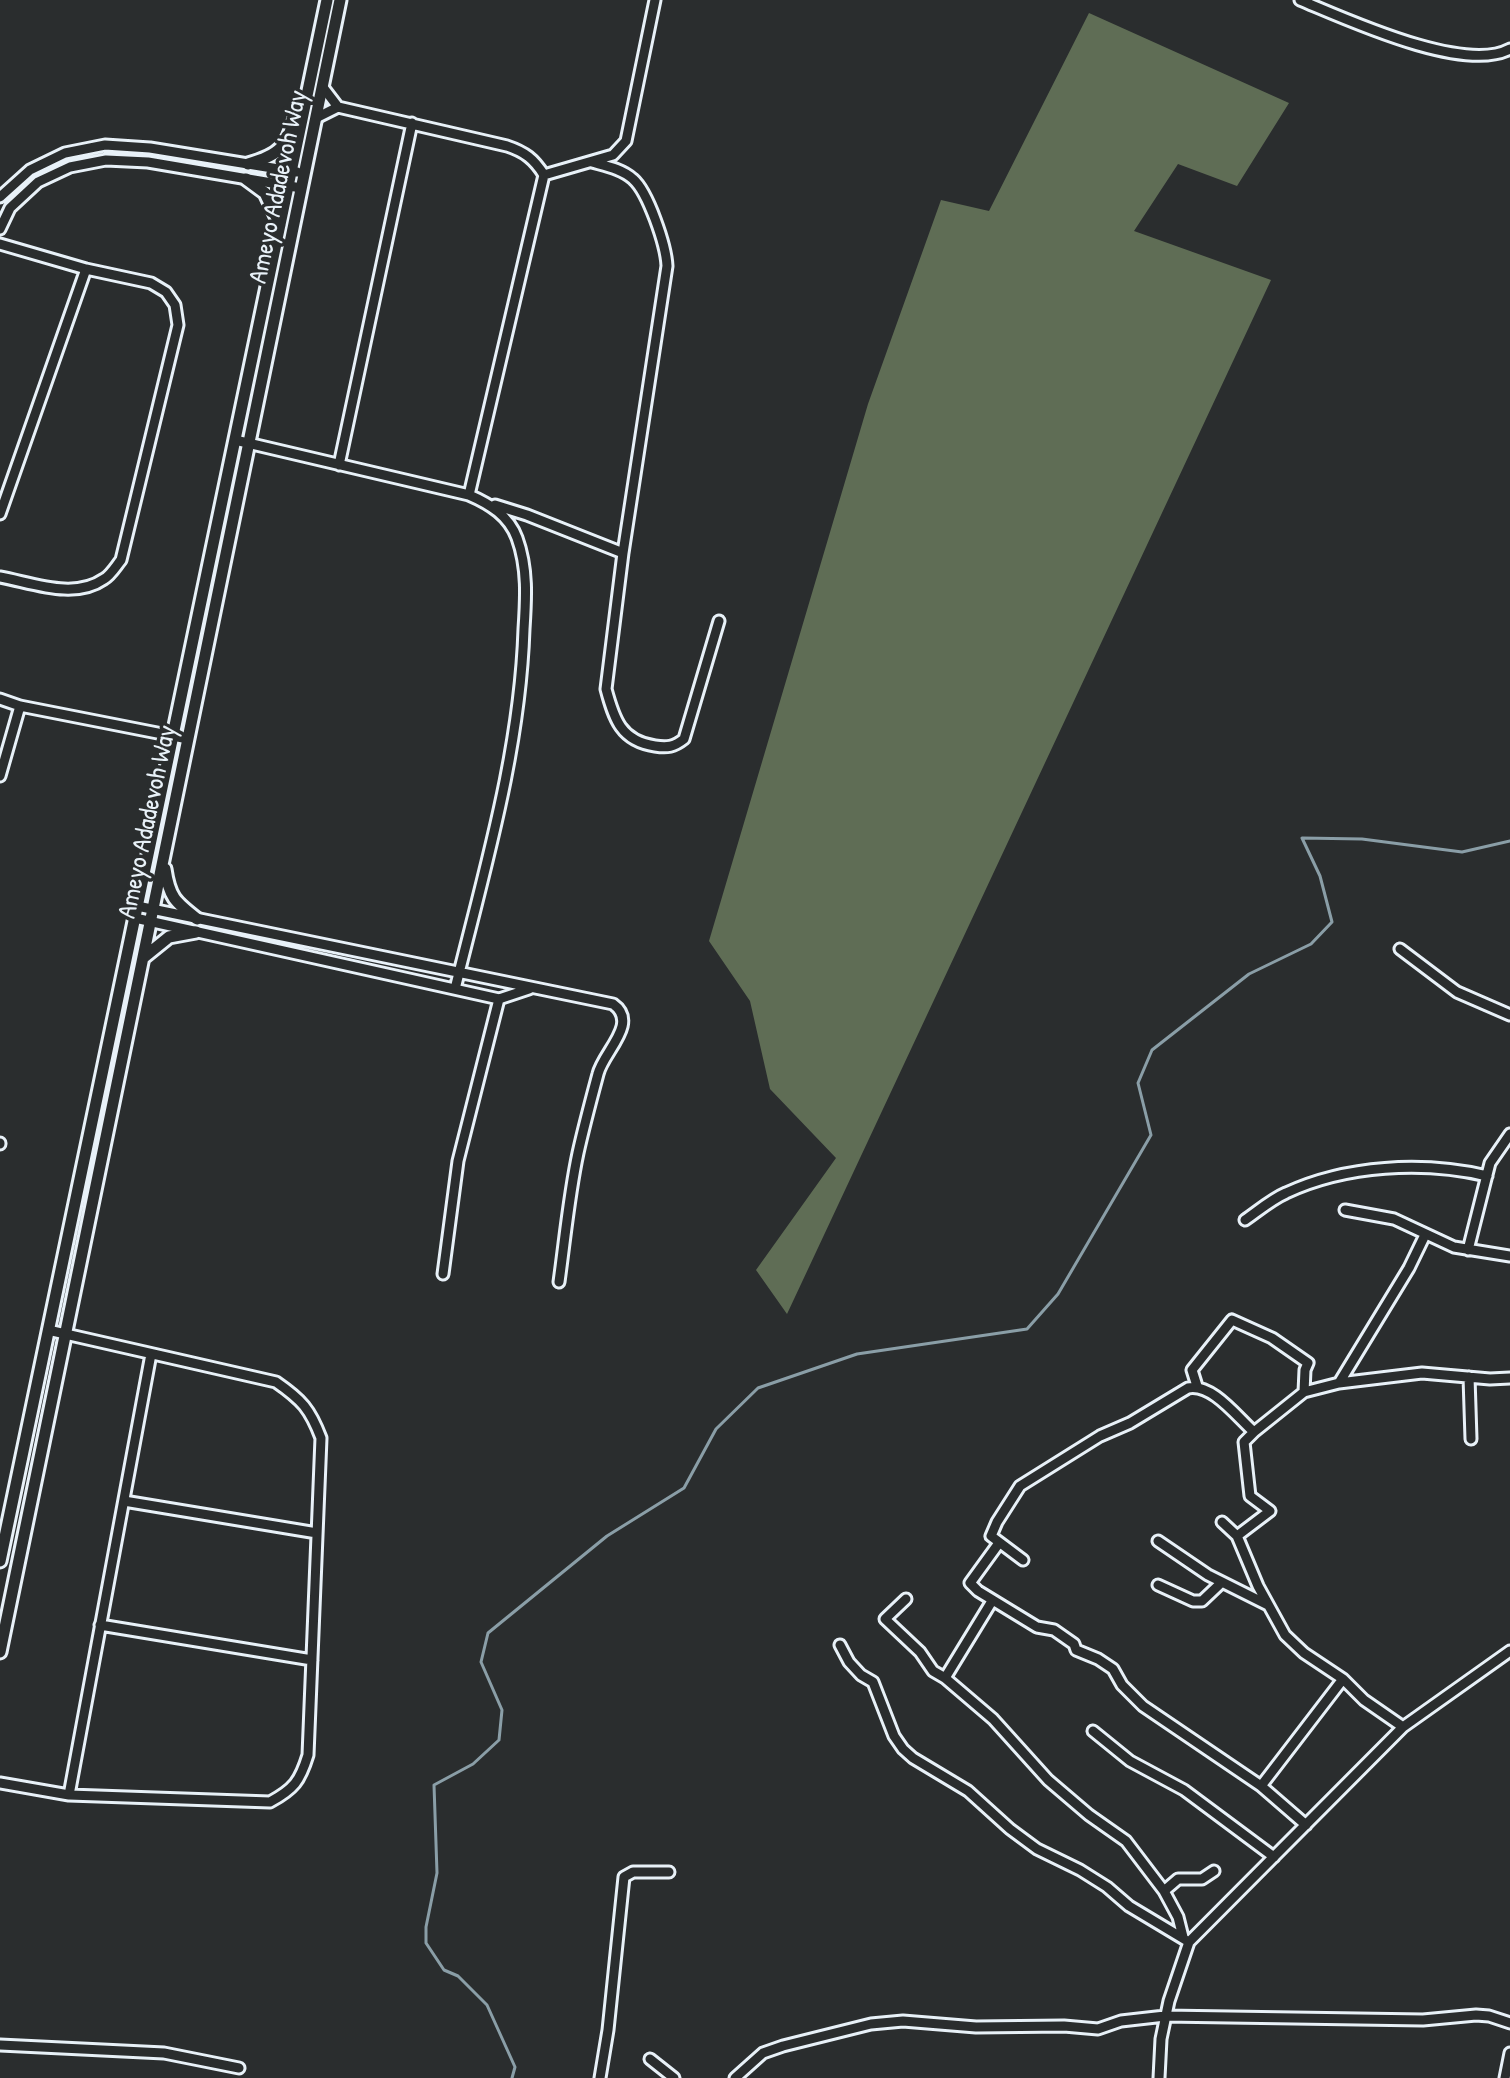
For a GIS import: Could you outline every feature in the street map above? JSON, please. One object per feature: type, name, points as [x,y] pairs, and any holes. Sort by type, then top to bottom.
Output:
[{"type":"street","name":"Ameyo Adadevoh Way","points":[[0,1561],[327,0]]},
{"type":"street","name":"Ameyo Adadevoh Way","points":[[0,1652],[5,1600],[65,1334],[340,0]]},
{"type":"street","points":[[544,175],[613,155],[626,141],[655,0]]},
{"type":"street","points":[[1300,0],[1376,31],[1436,50],[1501,54],[1510,49]]},
{"type":"street","points":[[248,164],[269,159],[281,150],[311,77]]},
{"type":"street","points":[[322,86],[338,107]]},
{"type":"street","points":[[316,118],[338,107],[412,123],[524,152],[536,162],[544,175],[469,495]]},
{"type":"street","points":[[339,465],[412,123]]},
{"type":"street","points":[[0,197],[30,170],[65,153],[105,145],[150,148],[304,174]]},
{"type":"street","points":[[0,229],[10,208],[38,182],[70,167],[106,160],[134,161],[301,188]]},
{"type":"street","points":[[592,162],[621,170],[641,188],[666,254],[667,266],[623,553],[606,689],[611,710],[624,733],[639,744],[667,748],[684,739],[719,621]]},
{"type":"street","points":[[246,179],[265,193],[280,227]]},
{"type":"street","points":[[0,244],[86,269],[151,283],[166,292],[175,305],[178,325],[121,560],[106,578],[86,587],[63,590],[0,577]]},
{"type":"street","points":[[0,514],[86,269]]},
{"type":"street","points":[[235,440],[469,495],[623,553]]},
{"type":"street","points":[[455,989],[509,767],[523,656],[525,570],[517,537],[507,519],[490,504]]},
{"type":"street","points":[[0,699],[20,706],[188,739]]},
{"type":"street","points":[[0,776],[20,706]]},
{"type":"street","points":[[163,860],[168,887],[175,903],[197,919]]},
{"type":"street","points":[[136,912],[196,932],[499,999],[533,987]]},
{"type":"street","points":[[152,916],[197,919],[613,1004],[620,1009],[623,1016],[619,1037],[600,1064],[578,1155],[559,1282]]},
{"type":"street","points":[[143,959],[169,937],[196,932]]},
{"type":"street","points":[[1400,949],[1457,992],[1510,1015]]},
{"type":"street","points":[[443,1274],[458,1161],[499,999]]},
{"type":"street","points":[[1468,1250],[1490,1163],[1510,1134]]},
{"type":"street","points":[[1498,1150],[1510,1151]]},
{"type":"street","points":[[1245,1220],[1285,1193],[1335,1174],[1443,1167],[1487,1176]]},
{"type":"street","points":[[1345,1210],[1394,1219],[1425,1235],[1468,1250],[1510,1256]]},
{"type":"street","points":[[1339,1383],[1409,1268],[1425,1235]]},
{"type":"street","points":[[1197,1386],[1192,1370],[1232,1320],[1272,1338],[1308,1363],[1304,1392]]},
{"type":"street","points":[[0,1783],[69,1795],[270,1802],[289,1792],[302,1776],[308,1755],[321,1438],[310,1411],[276,1382],[48,1330]]},
{"type":"street","points":[[69,1795],[151,1354]]},
{"type":"street","points":[[1237,1536],[1270,1511],[1250,1496],[1244,1442],[1304,1392],[1339,1383],[1422,1373],[1510,1378]]},
{"type":"street","points":[[1469,1377],[1471,1439]]},
{"type":"street","points":[[1023,1560],[991,1536],[997,1522],[1020,1486],[1100,1436],[1197,1386],[1208,1390],[1254,1432]]},
{"type":"street","points":[[124,1501],[317,1533]]},
{"type":"street","points":[[1222,1522],[1237,1536],[1285,1635],[1304,1653],[1343,1679],[1364,1700],[1403,1727]]},
{"type":"street","points":[[1158,1541],[1221,1583],[1268,1605]]},
{"type":"street","points":[[999,1543],[970,1583],[992,1601],[1037,1627],[1054,1630],[1074,1644],[1076,1650],[1113,1669],[1122,1685],[1143,1706],[1261,1786],[1306,1825]]},
{"type":"street","points":[[1158,1585],[1193,1601],[1202,1601],[1221,1583]]},
{"type":"street","points":[[906,1599],[885,1619],[920,1652],[933,1671],[993,1719],[1048,1780],[1126,1841],[1164,1891],[1186,1939]]},
{"type":"street","points":[[945,1678],[992,1601]]},
{"type":"street","points":[[100,1625],[312,1660]]},
{"type":"street","points":[[840,1645],[849,1662],[873,1682],[887,1722],[903,1749],[926,1767],[968,1791],[1037,1849],[1080,1870],[1129,1906],[1186,1939]]},
{"type":"street","points":[[1159,2078],[1165,2016],[1186,1939],[1274,1857],[1403,1727],[1510,1651]]},
{"type":"street","points":[[1261,1786],[1343,1679]]},
{"type":"street","points":[[1093,1731],[1130,1761],[1184,1790],[1274,1857]]},
{"type":"street","points":[[1164,1891],[1178,1879],[1202,1879],[1214,1871]]},
{"type":"street","points":[[600,2078],[624,1877],[633,1872],[669,1872]]},
{"type":"street","points":[[735,2078],[763,2053],[871,2024],[903,2021],[976,2027],[1064,2026],[1098,2029],[1121,2021],[1165,2016],[1423,2020],[1476,2015],[1510,2023]]},
{"type":"street","points":[[0,2045],[164,2053],[239,2068]]},
{"type":"street","points":[[1505,2078],[1510,2053]]},
{"type":"street","points":[[650,2059],[674,2078]]},
{"type":"green space","points":[[1089,13],[1289,103],[1237,186],[1178,164],[1134,231],[1271,280],[787,1314],[756,1270],[836,1158],[770,1089],[750,1001],[709,941],[868,404],[941,200],[989,211]]},
{"type":"waterway","points":[[512,2078],[515,2067],[487,2005],[458,1976],[444,1970],[426,1943],[426,1927],[437,1873],[434,1785],[473,1764],[499,1740],[502,1710],[481,1662],[488,1633],[607,1536],[684,1488],[716,1429],[758,1388],[857,1354],[1027,1329],[1058,1294],[1151,1135],[1138,1083],[1152,1050],[1249,974],[1311,944],[1332,922],[1320,876],[1302,838],[1362,839],[1462,852],[1510,841]]}]
